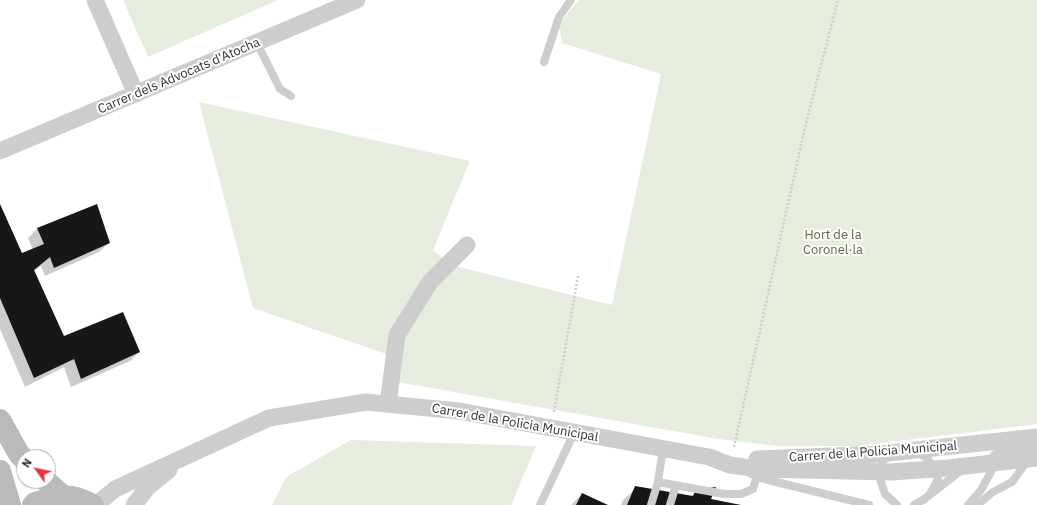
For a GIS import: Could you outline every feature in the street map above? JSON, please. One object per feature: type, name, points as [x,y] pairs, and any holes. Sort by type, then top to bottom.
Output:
[{"type":"main road","points":[[0,420],[16,449]]},
{"type":"main road","points":[[0,471],[10,505]]},
{"type":"main road","points":[[55,489],[63,496]]},
{"type":"main road","points":[[33,505],[35,503],[63,496],[80,498],[95,505]]},
{"type":"street","points":[[95,0],[136,94]]},
{"type":"street","name":"Carrer dels Advocats d'Atocha","points":[[0,151],[358,0]]},
{"type":"street","points":[[388,404],[397,335],[430,282],[467,245]]},
{"type":"street","name":"Carrer de la Policia Municipal","points":[[95,505],[115,489],[269,418],[366,402],[459,411],[731,461],[892,452],[1037,437]]},
{"type":"street","name":"Carrer de la Policia Municipal","points":[[731,461],[758,473],[881,472],[967,466],[1034,455]]},
{"type":"street","name":"Carrer de la Policia Municipal","points":[[134,505],[147,488],[185,456]]},
{"type":"lane","points":[[544,62],[560,17],[570,0]]},
{"type":"lane","points":[[257,43],[280,89],[291,96]]},
{"type":"lane","points":[[540,505],[574,433]]},
{"type":"lane","points":[[651,505],[658,482],[663,449]]},
{"type":"lane","points":[[916,450],[928,459],[938,479],[929,495]]},
{"type":"lane","points":[[892,452],[884,460],[880,479],[885,494],[897,505]]},
{"type":"lane","points":[[977,505],[993,492],[1012,482],[1034,455]]},
{"type":"lane","points":[[968,505],[980,490],[991,472],[990,463]]},
{"type":"lane","points":[[914,505],[967,466]]},
{"type":"lane","points":[[658,482],[724,494],[741,494],[753,489],[758,473],[764,479],[869,505]]},
{"type":"lane","points":[[670,505],[676,485]]},
{"type":"path","points":[[731,461],[806,123],[838,0]]},
{"type":"path","points":[[552,428],[578,276]]},
{"type":"green space","points":[[123,0],[278,0],[148,57]]},
{"type":"green space","name":"Hort de la Coronel·la","points":[[579,0],[1037,0],[1037,424],[857,446],[778,446],[719,439],[397,382],[395,357],[253,308],[199,102],[470,161],[433,250],[451,265],[612,305],[661,74],[562,43],[559,24]]},
{"type":"green space","points":[[351,440],[536,446],[511,505],[272,505],[286,477]]},
{"type":"building","points":[[0,204],[22,253],[44,244],[37,228],[97,204],[110,243],[54,268],[50,257],[34,270],[64,336],[123,312],[140,352],[81,379],[74,359],[34,378],[0,298]]},
{"type":"building","points":[[635,486],[693,496],[696,490],[716,487],[711,499],[741,505],[627,505]]},
{"type":"building","points":[[582,493],[608,505],[576,505]]}]
